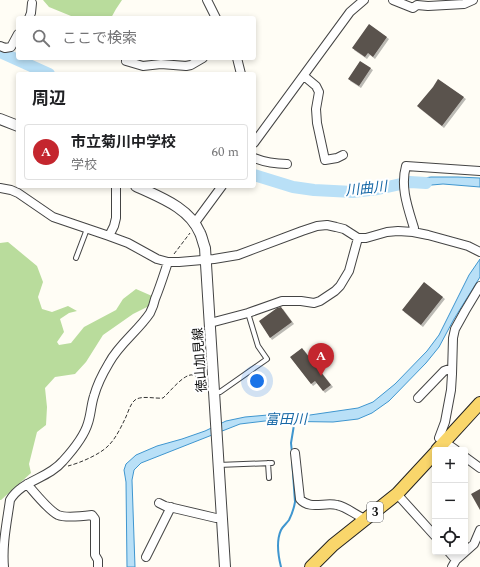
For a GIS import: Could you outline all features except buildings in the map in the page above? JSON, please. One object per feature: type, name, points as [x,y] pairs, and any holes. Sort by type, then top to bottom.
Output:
[{"type":"main road","points":[[441,446],[480,403]]},
{"type":"main road","name":"3","points":[[311,567],[333,545],[398,494],[432,456]]},
{"type":"street","points":[[206,0],[215,16]]},
{"type":"street","points":[[256,140],[350,12],[364,0]]},
{"type":"street","points":[[393,0],[413,8],[417,5],[428,6],[464,4],[473,0]]},
{"type":"street","points":[[29,16],[32,3]]},
{"type":"street","points":[[0,46],[11,48],[16,38]]},
{"type":"street","points":[[124,60],[143,66],[161,64],[186,66],[200,60]]},
{"type":"street","points":[[238,60],[240,72]]},
{"type":"street","points":[[304,76],[316,86],[319,92],[316,109],[317,123],[325,160],[337,158],[343,155]]},
{"type":"street","points":[[0,119],[16,125]]},
{"type":"street","points":[[256,159],[277,164],[287,164]]},
{"type":"street","points":[[413,232],[414,228],[404,194],[403,175],[406,166],[480,171]]},
{"type":"street","points":[[0,188],[18,193],[53,217],[128,243],[157,259],[168,262],[238,255],[317,226],[327,225],[344,229],[358,238],[366,238],[387,232],[413,232],[468,246],[480,252]]},
{"type":"street","points":[[110,236],[116,218],[116,188]]},
{"type":"street","name":"徳山加見線","points":[[140,188],[175,205],[188,217],[200,232],[205,248],[225,567]]},
{"type":"street","points":[[194,224],[221,188]]},
{"type":"street","points":[[210,323],[248,313],[282,301],[314,303],[320,301],[340,286],[349,271],[358,238]]},
{"type":"street","points":[[4,567],[3,547],[10,500],[14,494],[27,484],[50,473],[58,467],[78,444],[88,424],[94,397],[109,362],[151,312],[168,262]]},
{"type":"street","points":[[441,446],[439,438],[445,422],[451,390],[453,338],[455,329],[480,286]]},
{"type":"street","points":[[418,398],[444,372],[452,368]]},
{"type":"street","points":[[295,454],[300,499],[303,502],[309,505],[337,505],[361,517],[363,520]]},
{"type":"street","points":[[468,459],[480,468]]},
{"type":"street","points":[[27,484],[43,502],[59,516],[92,515],[95,519],[95,556],[98,560],[98,567]]},
{"type":"street","points":[[398,494],[432,533]]},
{"type":"street","points":[[159,503],[216,518],[222,518]]},
{"type":"street","points":[[146,557],[171,507]]},
{"type":"street","points":[[454,564],[474,544],[480,530]]},
{"type":"lane","points":[[76,258],[87,228]]},
{"type":"lane","points":[[214,390],[220,392],[267,359],[258,346],[248,313]]},
{"type":"lane","points":[[218,465],[270,463],[269,478]]},
{"type":"path","points":[[168,262],[193,229],[194,224]]},
{"type":"path","points":[[58,467],[60,468],[77,464],[108,446],[121,427],[130,406],[139,398],[163,398],[188,375],[192,375],[214,390]]},
{"type":"green space","points":[[43,0],[122,0],[112,16],[71,16],[49,7]]},
{"type":"green space","points":[[8,242],[37,266],[43,282],[38,297],[42,309],[52,312],[68,306],[77,311],[69,313],[60,319],[64,332],[57,342],[59,345],[71,343],[84,327],[116,310],[123,299],[136,289],[152,296],[149,306],[133,314],[103,335],[86,362],[75,374],[55,377],[45,388],[47,407],[46,425],[37,432],[29,464],[31,473],[0,500],[0,243]]},
{"type":"water","points":[[431,177],[480,178],[480,187],[443,184],[409,187],[410,180]]},
{"type":"water","name":"富田川","points":[[480,259],[480,277],[454,319],[439,347],[426,363],[389,401],[372,413],[358,419],[333,422],[265,421],[240,424],[141,463],[134,470],[132,480],[135,567],[127,567],[126,482],[124,470],[126,464],[136,455],[157,446],[205,431],[226,421],[245,417],[268,415],[310,415],[358,408],[373,402],[395,384],[427,351],[439,335],[469,275]]},
{"type":"waterway","name":"川曲川","points":[[0,52],[16,59]]},
{"type":"waterway","name":"川曲川","points":[[18,60],[45,72]]},
{"type":"waterway","name":"川曲川","points":[[256,176],[293,187],[314,190],[353,192],[378,189],[410,182],[426,183]]},
{"type":"waterway","name":"富田川","points":[[292,453],[291,443],[295,419]]},
{"type":"waterway","points":[[281,567],[278,553],[279,534],[289,520],[295,502],[292,459]]},
{"type":"place","name":"市立菊川中学校","points":[[321,376]]}]
